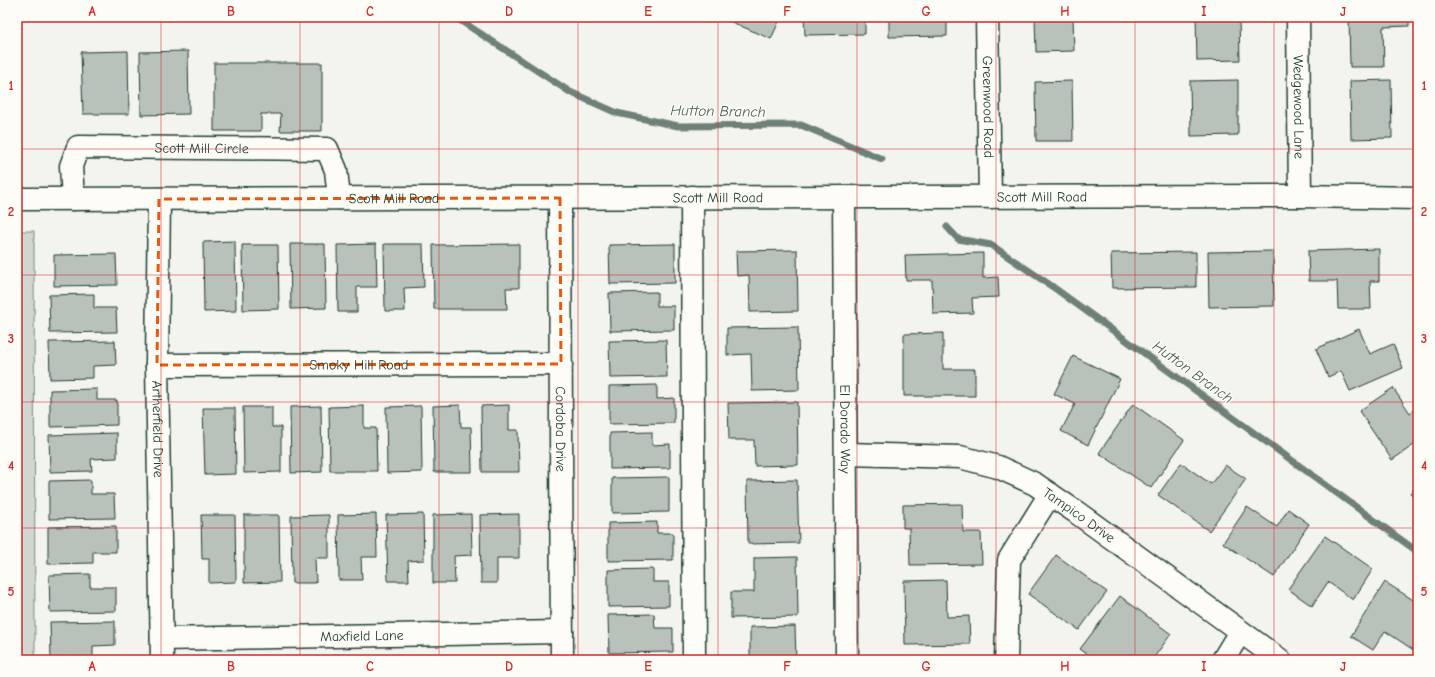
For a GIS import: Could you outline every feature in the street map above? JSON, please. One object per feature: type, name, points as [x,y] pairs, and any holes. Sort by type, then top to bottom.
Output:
[{"type":"street","name":"Greenwood Road","points":[[987,17],[990,197]]},
{"type":"street","name":"Wedgewood Lane","points":[[1298,17],[1300,196]]},
{"type":"street","name":"Scott Mill Circle","points":[[73,199],[71,166],[78,147],[327,148],[336,170],[339,198]]},
{"type":"street","name":"Scott Mill Road","points":[[17,199],[1300,196],[1418,198]]},
{"type":"street","points":[[692,197],[694,660]]},
{"type":"street","name":"El Dorado Way","points":[[844,197],[847,660]]},
{"type":"street","name":"Cordoba Drive","points":[[560,198],[562,660]]},
{"type":"street","name":"Artherfield Drive","points":[[159,199],[157,365],[162,649]]},
{"type":"street","name":"Smoky Hill Road","points":[[157,365],[561,364]]},
{"type":"street","name":"Tampico Drive","points":[[846,454],[960,457],[998,467],[1035,484],[1280,660]]},
{"type":"street","points":[[1006,660],[1009,560],[1050,494]]},
{"type":"street","name":"Maxfield Lane","points":[[162,649],[562,632]]},
{"type":"street","points":[[1223,660],[1240,632]]},
{"type":"highlighted area","points":[[560,198],[561,364],[157,365],[159,199]]},
{"type":"shaded area","points":[[17,231],[34,231],[35,660],[17,660]]},
{"type":"building","points":[[720,17],[781,17],[771,39]]},
{"type":"building","points":[[804,17],[865,17],[865,34],[805,35]]},
{"type":"building","points":[[889,17],[947,17],[947,36],[889,37]]},
{"type":"building","points":[[1035,17],[1073,17],[1074,51],[1036,52]]},
{"type":"building","points":[[1196,17],[1239,17],[1240,60],[1197,61]]},
{"type":"building","points":[[1349,17],[1409,17],[1409,26],[1383,27],[1384,67],[1350,67]]},
{"type":"building","points":[[128,51],[129,114],[83,114],[81,52]]},
{"type":"building","points":[[188,51],[189,114],[141,115],[140,52]]},
{"type":"building","points":[[214,63],[322,63],[322,131],[280,131],[281,114],[261,114],[261,131],[214,131]]},
{"type":"building","points":[[1238,80],[1238,135],[1191,136],[1190,81]]},
{"type":"building","points":[[1391,80],[1392,138],[1351,139],[1350,81]]},
{"type":"building","points":[[1072,81],[1073,141],[1036,141],[1035,82]]},
{"type":"building","points":[[235,241],[236,311],[204,312],[203,242]]},
{"type":"building","points":[[290,244],[325,244],[326,308],[291,309]]},
{"type":"building","points":[[376,244],[377,287],[357,287],[357,312],[338,312],[337,245]]},
{"type":"building","points":[[384,244],[423,244],[424,287],[404,288],[405,311],[385,311]]},
{"type":"building","points":[[519,244],[519,288],[506,288],[507,309],[434,309],[433,245]]},
{"type":"building","points":[[675,244],[675,283],[610,284],[609,245]]},
{"type":"building","points":[[242,245],[278,245],[279,309],[243,310]]},
{"type":"building","points":[[1379,249],[1379,281],[1370,281],[1371,309],[1338,309],[1337,281],[1309,281],[1308,251]]},
{"type":"building","points":[[797,250],[798,311],[750,312],[749,275],[737,276],[736,251]]},
{"type":"building","points":[[1273,251],[1274,306],[1209,307],[1208,252]]},
{"type":"building","points":[[1196,252],[1196,287],[1112,288],[1111,253]]},
{"type":"building","points":[[983,253],[983,278],[998,277],[999,297],[972,298],[973,313],[933,314],[932,280],[906,280],[905,255]]},
{"type":"building","points":[[116,254],[117,285],[54,286],[54,255]]},
{"type":"building","points":[[657,292],[657,306],[674,306],[674,330],[610,331],[609,293]]},
{"type":"building","points":[[94,294],[94,308],[116,308],[117,332],[50,333],[49,295]]},
{"type":"building","points":[[798,327],[799,390],[752,391],[751,354],[727,355],[727,328]]},
{"type":"building","points":[[1359,329],[1370,354],[1393,344],[1403,368],[1350,391],[1341,371],[1328,377],[1316,349]]},
{"type":"building","points":[[943,333],[943,369],[975,369],[975,396],[904,396],[904,334]]},
{"type":"building","points":[[666,340],[667,377],[610,378],[609,341]]},
{"type":"building","points":[[115,341],[116,365],[93,366],[93,378],[50,379],[49,342]]},
{"type":"building","points":[[1073,356],[1120,379],[1088,445],[1061,431],[1075,404],[1054,394]]},
{"type":"building","points":[[657,385],[657,399],[674,398],[674,423],[609,424],[609,386]]},
{"type":"building","points":[[1393,388],[1410,413],[1418,407],[1418,442],[1392,460],[1359,411]]},
{"type":"building","points":[[97,389],[97,400],[117,400],[117,425],[50,427],[50,390]]},
{"type":"building","points":[[797,402],[798,465],[755,466],[754,440],[729,440],[728,403]]},
{"type":"building","points":[[1133,404],[1184,440],[1151,488],[1099,453]]},
{"type":"building","points":[[460,405],[461,427],[471,427],[472,472],[434,472],[433,406]]},
{"type":"building","points":[[509,405],[509,430],[518,430],[519,472],[482,472],[481,406]]},
{"type":"building","points":[[321,406],[322,472],[291,473],[290,407]]},
{"type":"building","points":[[364,406],[364,428],[376,428],[377,471],[330,471],[329,407]]},
{"type":"building","points":[[421,406],[422,472],[387,473],[386,407]]},
{"type":"building","points":[[243,407],[272,407],[272,427],[281,427],[281,472],[244,473]]},
{"type":"building","points":[[203,408],[235,408],[236,474],[205,475]]},
{"type":"building","points":[[652,432],[652,445],[670,444],[670,468],[610,469],[610,433]]},
{"type":"building","points":[[117,433],[117,458],[91,459],[92,471],[50,472],[49,435]]},
{"type":"building","points":[[1181,463],[1211,484],[1225,465],[1246,479],[1209,531],[1158,495]]},
{"type":"building","points":[[669,477],[669,512],[612,513],[612,478]]},
{"type":"building","points":[[91,480],[91,494],[114,494],[115,518],[49,519],[49,481]]},
{"type":"building","points":[[797,480],[799,543],[748,544],[747,481]]},
{"type":"building","points":[[1418,483],[1418,499],[1410,493]]},
{"type":"building","points":[[962,504],[963,532],[981,532],[982,564],[910,565],[909,528],[903,528],[903,505]]},
{"type":"building","points":[[1247,507],[1277,527],[1288,509],[1309,524],[1274,577],[1223,543]]},
{"type":"building","points":[[376,514],[377,557],[361,557],[362,580],[339,580],[338,515]]},
{"type":"building","points":[[423,514],[424,560],[408,561],[409,581],[388,581],[386,515]]},
{"type":"building","points":[[471,514],[472,555],[454,556],[455,583],[433,583],[433,515]]},
{"type":"building","points":[[519,514],[519,558],[497,558],[497,583],[481,583],[480,515]]},
{"type":"building","points":[[201,515],[235,515],[236,582],[209,583],[209,559],[202,559]]},
{"type":"building","points":[[244,515],[279,515],[280,582],[244,583]]},
{"type":"building","points":[[329,515],[329,558],[315,558],[316,583],[292,583],[291,516]]},
{"type":"building","points":[[657,522],[657,533],[673,533],[673,560],[608,561],[608,523]]},
{"type":"building","points":[[116,526],[116,552],[93,552],[93,563],[48,564],[48,527]]},
{"type":"building","points":[[1325,536],[1373,569],[1353,600],[1328,582],[1312,606],[1288,589]]},
{"type":"building","points":[[1056,555],[1107,592],[1079,630],[1028,594]]},
{"type":"building","points":[[797,557],[798,617],[731,618],[731,592],[754,592],[754,558]]},
{"type":"building","points":[[653,569],[653,582],[669,582],[669,606],[608,607],[608,570]]},
{"type":"building","points":[[90,574],[90,587],[116,587],[116,611],[50,612],[49,575]]},
{"type":"building","points":[[946,580],[947,617],[969,616],[970,644],[905,645],[904,581]]},
{"type":"building","points":[[1385,582],[1418,603],[1418,645],[1415,651],[1385,631],[1373,650],[1351,636]]},
{"type":"building","points":[[1120,596],[1171,634],[1152,660],[1095,660],[1080,649]]},
{"type":"building","points":[[654,614],[655,628],[673,628],[673,652],[609,653],[608,615]]},
{"type":"building","points":[[115,621],[115,645],[93,646],[93,657],[51,658],[50,622]]},
{"type":"building","points":[[795,626],[796,660],[750,660],[750,627]]},
{"type":"building","points":[[954,659],[954,660],[903,660]]},
{"type":"waterway","name":"Hutton Branch","points":[[455,17],[570,92],[617,113],[678,126],[801,125],[882,159]]},
{"type":"waterway","name":"Hutton Branch","points":[[947,227],[958,239],[991,245],[1053,287],[1418,552]]}]
